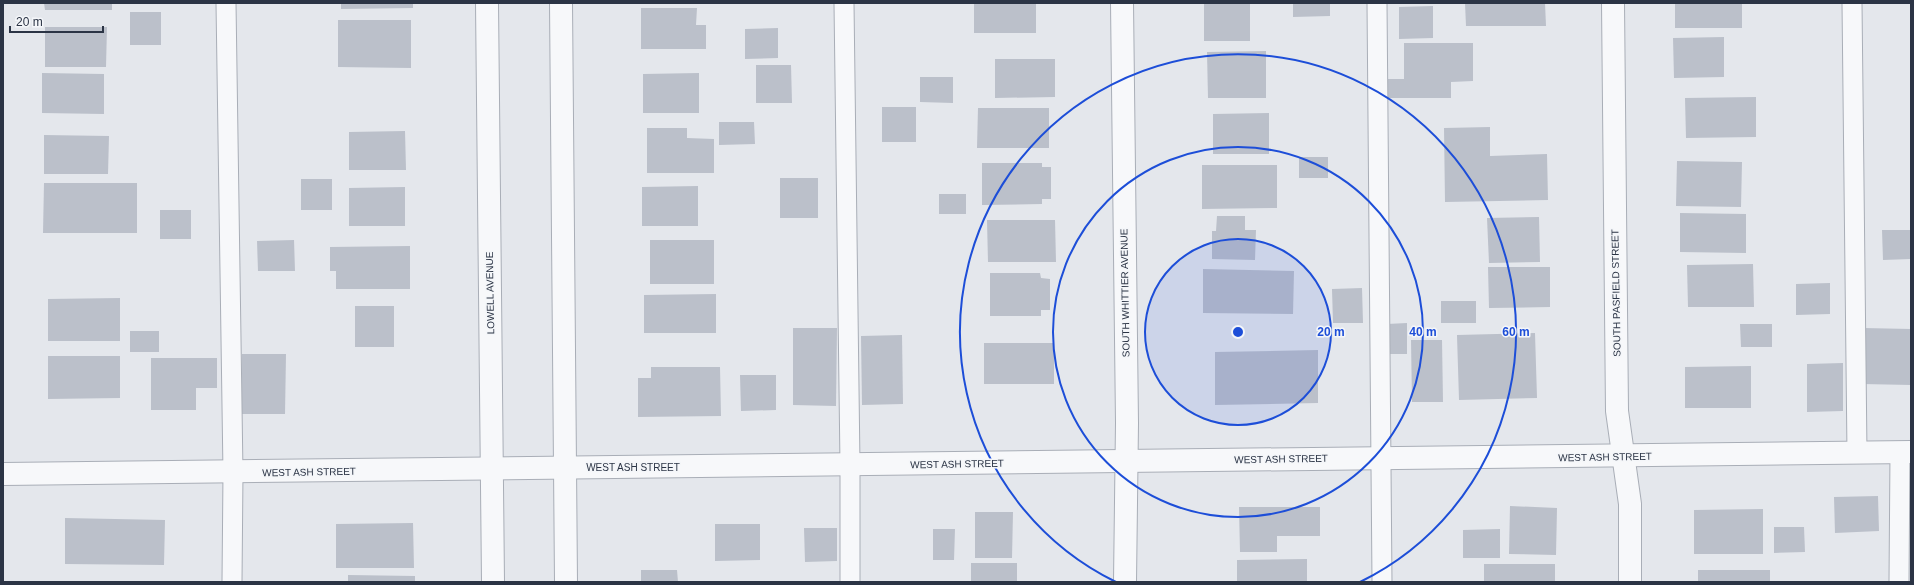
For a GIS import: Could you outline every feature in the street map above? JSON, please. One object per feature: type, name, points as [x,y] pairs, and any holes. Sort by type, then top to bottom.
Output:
[{"type":"street","name":"LOWELL AVENUE","points":[[487,3],[493,582]]},
{"type":"street","points":[[561,3],[566,582]]},
{"type":"street","name":"SOUTH WHITTIER AVENUE","points":[[1122,3],[1127,461],[1125,582]]},
{"type":"street","name":"SOUTH PASFIELD STREET","points":[[1613,3],[1617,410],[1630,504],[1630,582]]},
{"type":"street","name":"WEST ASH STREET","points":[[3,474],[233,473],[1905,452]]},
{"type":"lane","points":[[226,3],[233,473],[232,582]]},
{"type":"lane","points":[[844,3],[850,465],[850,582]]},
{"type":"lane","points":[[1377,3],[1382,582]]},
{"type":"lane","points":[[1852,3],[1857,453]]},
{"type":"lane","points":[[1899,582],[1905,452]]},
{"type":"building","points":[[44,3],[112,3],[112,10],[45,10]]},
{"type":"building","points":[[341,3],[413,3],[413,8],[341,9]]},
{"type":"building","points":[[974,3],[1036,3],[1036,33],[974,33]]},
{"type":"building","points":[[1204,3],[1250,3],[1250,41],[1204,41]]},
{"type":"building","points":[[1293,3],[1330,3],[1330,16],[1293,17]]},
{"type":"building","points":[[1465,3],[1545,3],[1546,26],[1466,26]]},
{"type":"building","points":[[1675,3],[1742,3],[1742,28],[1675,28]]},
{"type":"building","points":[[1433,6],[1433,38],[1399,39],[1399,7]]},
{"type":"building","points":[[641,8],[697,8],[696,25],[706,25],[706,49],[641,49]]},
{"type":"building","points":[[130,12],[161,12],[161,45],[130,45]]},
{"type":"building","points":[[338,20],[411,20],[411,68],[338,67]]},
{"type":"building","points":[[45,27],[107,27],[106,67],[45,67]]},
{"type":"building","points":[[778,28],[778,58],[745,59],[745,29]]},
{"type":"building","points":[[1724,37],[1724,77],[1674,78],[1673,38]]},
{"type":"building","points":[[1404,43],[1473,43],[1473,81],[1451,82],[1451,98],[1386,98],[1386,79],[1404,79]]},
{"type":"building","points":[[1266,51],[1266,98],[1208,98],[1207,52]]},
{"type":"building","points":[[995,59],[1055,59],[1055,97],[995,98]]},
{"type":"building","points":[[756,65],[791,65],[792,103],[756,103]]},
{"type":"building","points":[[42,73],[104,74],[104,114],[42,113]]},
{"type":"building","points":[[699,73],[699,113],[643,113],[643,74]]},
{"type":"building","points":[[920,77],[953,77],[953,103],[920,102]]},
{"type":"building","points":[[1756,97],[1756,137],[1686,138],[1685,98]]},
{"type":"building","points":[[882,107],[916,107],[916,142],[882,142]]},
{"type":"building","points":[[978,108],[1049,108],[1049,148],[977,148]]},
{"type":"building","points":[[1269,113],[1269,154],[1213,154],[1213,114]]},
{"type":"building","points":[[719,122],[754,122],[755,144],[719,145]]},
{"type":"building","points":[[1490,127],[1490,156],[1547,154],[1548,200],[1445,202],[1444,128]]},
{"type":"building","points":[[647,128],[687,128],[687,138],[714,139],[714,173],[647,173]]},
{"type":"building","points":[[405,131],[406,170],[349,170],[349,132]]},
{"type":"building","points":[[44,135],[109,136],[108,174],[44,174]]},
{"type":"building","points":[[1299,157],[1328,157],[1328,178],[1299,178]]},
{"type":"building","points":[[1677,161],[1742,162],[1741,207],[1676,206]]},
{"type":"building","points":[[982,163],[1042,163],[1042,167],[1051,167],[1051,199],[1042,199],[1042,204],[982,205]]},
{"type":"building","points":[[1202,165],[1277,165],[1277,208],[1202,209]]},
{"type":"building","points":[[780,178],[818,178],[818,218],[780,218]]},
{"type":"building","points":[[301,179],[332,179],[332,210],[301,210]]},
{"type":"building","points":[[44,183],[137,183],[137,233],[43,233]]},
{"type":"building","points":[[698,186],[698,226],[642,226],[642,187]]},
{"type":"building","points":[[405,187],[405,226],[349,226],[349,188]]},
{"type":"building","points":[[939,194],[966,194],[966,214],[939,214]]},
{"type":"building","points":[[160,210],[191,210],[191,239],[160,239]]},
{"type":"building","points":[[1680,213],[1746,214],[1746,253],[1680,252]]},
{"type":"building","points":[[1217,216],[1245,216],[1245,230],[1256,230],[1255,260],[1212,259],[1212,231],[1216,231]]},
{"type":"building","points":[[1539,217],[1540,262],[1489,263],[1487,218]]},
{"type":"building","points":[[987,220],[1055,220],[1056,262],[988,262]]},
{"type":"building","points":[[1882,230],[1911,230],[1911,259],[1883,260]]},
{"type":"building","points":[[294,240],[295,271],[258,271],[257,241]]},
{"type":"building","points":[[650,240],[714,240],[714,284],[650,284]]},
{"type":"building","points":[[410,246],[410,289],[336,289],[336,271],[330,271],[330,247]]},
{"type":"building","points":[[1753,264],[1754,307],[1688,307],[1687,265]]},
{"type":"building","points":[[1488,267],[1550,267],[1550,307],[1489,308]]},
{"type":"building","points":[[1203,269],[1294,271],[1293,314],[1203,313]]},
{"type":"building","points":[[990,273],[1040,273],[1041,278],[1050,279],[1050,310],[1041,310],[1041,316],[990,316]]},
{"type":"building","points":[[1830,283],[1830,314],[1796,315],[1796,284]]},
{"type":"building","points":[[1362,288],[1363,323],[1333,323],[1332,289]]},
{"type":"building","points":[[716,294],[716,333],[644,333],[644,295]]},
{"type":"building","points":[[120,298],[120,341],[48,341],[48,299]]},
{"type":"building","points":[[1441,301],[1476,301],[1476,323],[1441,323]]},
{"type":"building","points":[[355,306],[394,306],[394,347],[355,347]]},
{"type":"building","points":[[1407,323],[1407,354],[1387,354],[1387,324]]},
{"type":"building","points":[[1740,324],[1772,324],[1772,347],[1741,347]]},
{"type":"building","points":[[793,328],[837,328],[836,406],[793,405]]},
{"type":"building","points":[[1863,328],[1911,329],[1911,385],[1862,384]]},
{"type":"building","points":[[130,331],[159,331],[159,352],[130,352]]},
{"type":"building","points":[[1535,333],[1537,398],[1459,400],[1457,335]]},
{"type":"building","points":[[902,335],[903,404],[862,405],[861,336]]},
{"type":"building","points":[[1411,340],[1442,340],[1443,402],[1412,402]]},
{"type":"building","points":[[984,343],[1054,343],[1054,384],[984,384]]},
{"type":"building","points":[[1318,350],[1318,403],[1215,405],[1215,352]]},
{"type":"building","points":[[242,354],[286,354],[285,414],[242,414]]},
{"type":"building","points":[[48,356],[120,356],[120,398],[48,399]]},
{"type":"building","points":[[151,358],[217,358],[217,388],[196,388],[196,410],[151,410]]},
{"type":"building","points":[[1843,363],[1843,411],[1807,412],[1807,364]]},
{"type":"building","points":[[1751,366],[1751,408],[1685,408],[1685,367]]},
{"type":"building","points":[[651,367],[720,367],[721,416],[638,417],[638,378],[651,378]]},
{"type":"building","points":[[740,375],[776,375],[776,410],[741,411]]},
{"type":"building","points":[[1878,496],[1879,531],[1835,533],[1834,497]]},
{"type":"building","points":[[1510,506],[1557,508],[1556,555],[1509,554]]},
{"type":"building","points":[[1239,507],[1320,507],[1320,536],[1277,536],[1277,552],[1240,552]]},
{"type":"building","points":[[1763,509],[1763,554],[1694,554],[1694,510]]},
{"type":"building","points":[[975,512],[1013,512],[1012,558],[975,558]]},
{"type":"building","points":[[65,518],[165,520],[164,565],[65,564]]},
{"type":"building","points":[[413,523],[414,568],[336,568],[336,524]]},
{"type":"building","points":[[715,524],[760,524],[760,560],[715,561]]},
{"type":"building","points":[[1774,527],[1804,527],[1805,552],[1774,553]]},
{"type":"building","points":[[804,528],[837,528],[837,561],[805,562]]},
{"type":"building","points":[[933,529],[955,529],[954,560],[933,560]]},
{"type":"building","points":[[1500,529],[1500,558],[1463,558],[1463,530]]},
{"type":"building","points":[[1307,559],[1307,582],[1237,582],[1237,560]]},
{"type":"building","points":[[971,563],[1017,563],[1017,582],[971,582]]},
{"type":"building","points":[[1484,564],[1555,564],[1555,582],[1484,582]]},
{"type":"building","points":[[641,570],[677,570],[678,582],[641,582]]},
{"type":"building","points":[[1698,570],[1770,570],[1770,582],[1698,582]]},
{"type":"building","points":[[348,575],[415,576],[415,582],[348,582]]}]
